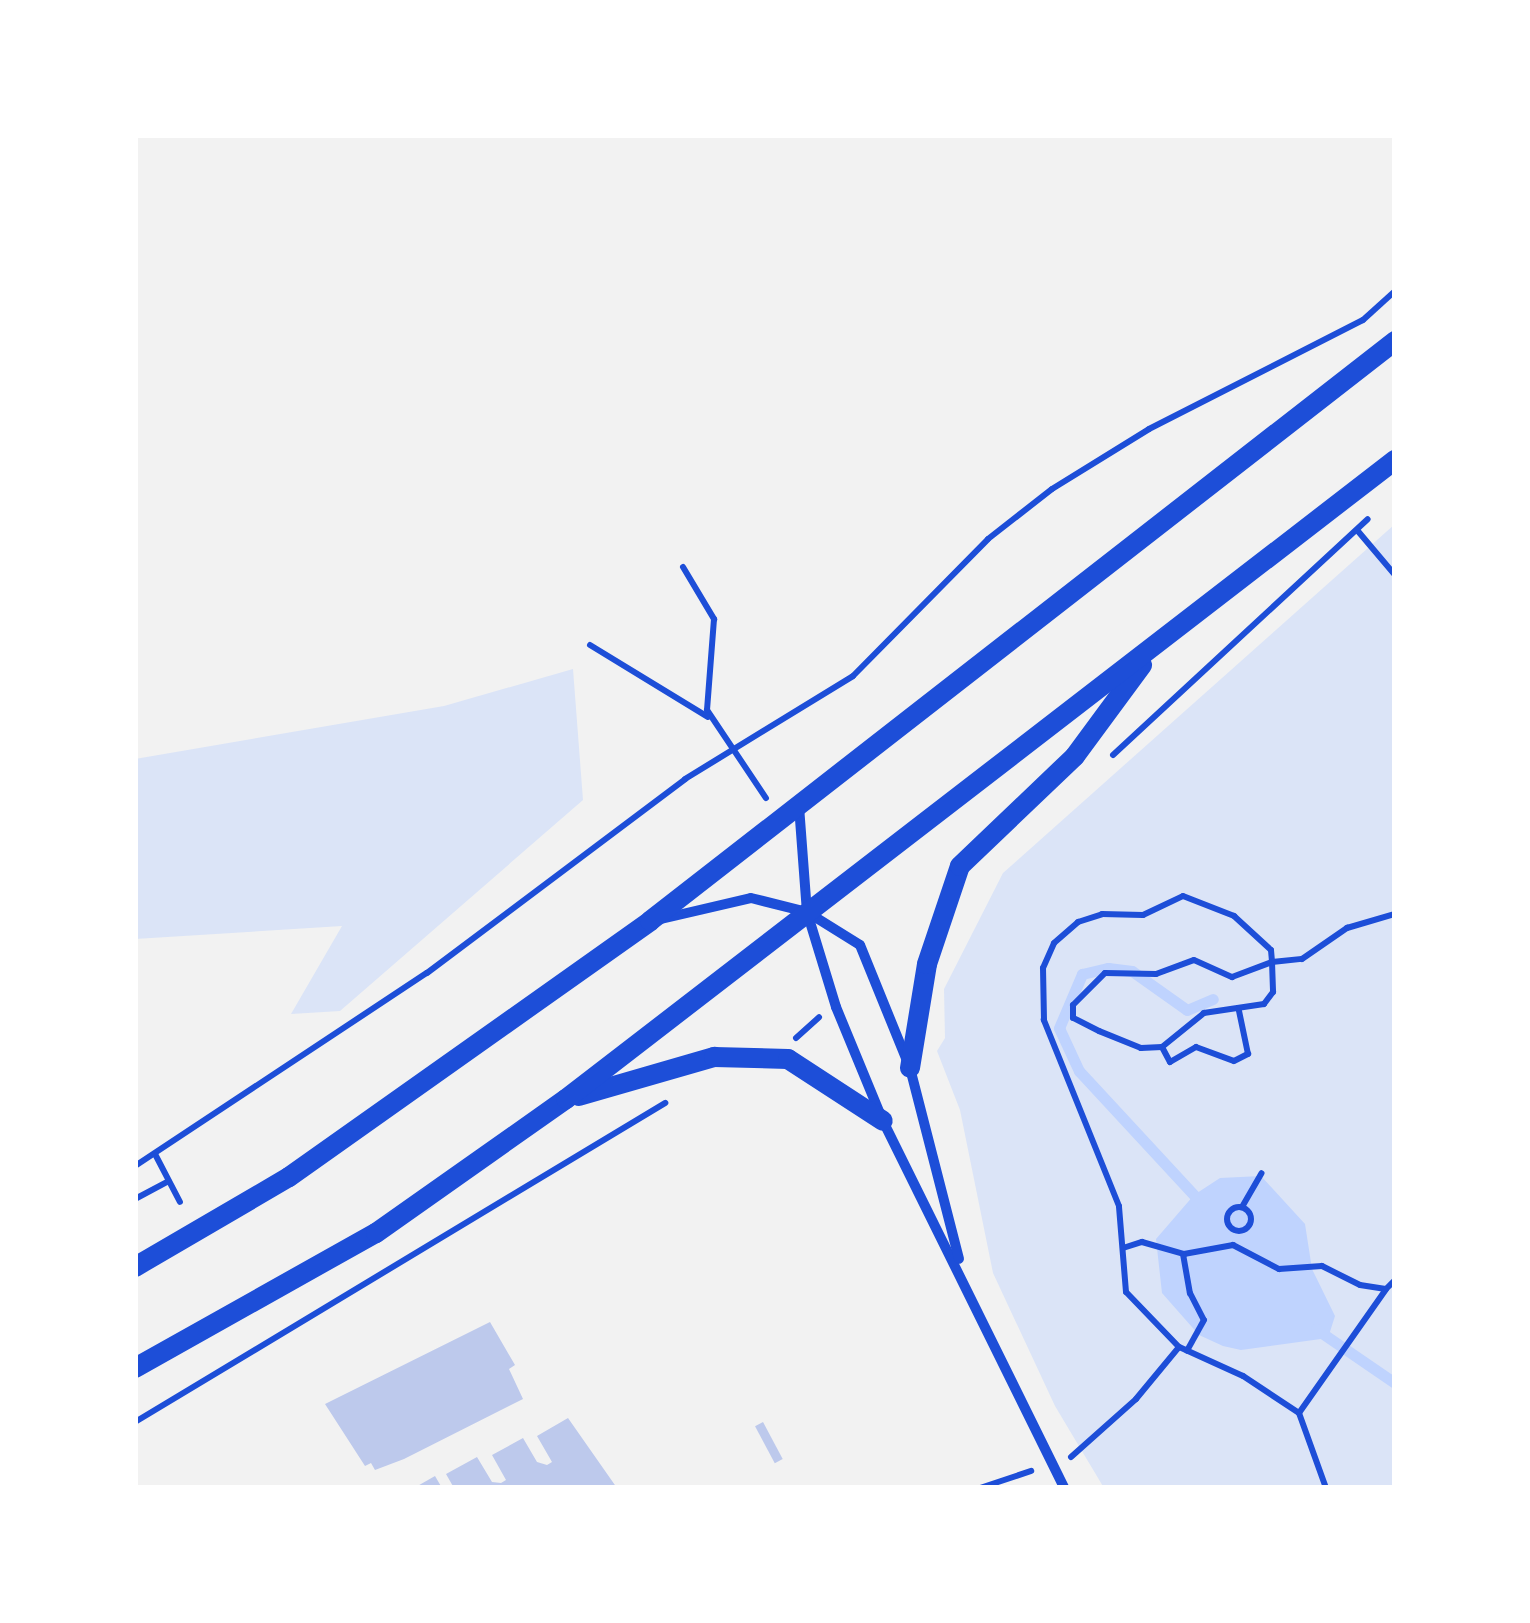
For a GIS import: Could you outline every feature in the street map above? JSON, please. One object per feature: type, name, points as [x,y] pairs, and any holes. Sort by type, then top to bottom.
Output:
[{"type":"main road","points":[[135,1267],[289,1177],[650,922],[1395,342]]},
{"type":"main road","points":[[135,1368],[376,1233],[566,1100],[1395,460]]},
{"type":"main road","points":[[910,1068],[928,964],[960,866],[1076,756],[1154,647]]},
{"type":"main road","points":[[566,1100],[714,1058],[788,1059],[883,1121]]},
{"type":"street","points":[[800,806],[807,912],[816,953],[883,1121],[965,1280],[1064,1488]]},
{"type":"street","points":[[650,922],[751,898],[807,912],[860,945],[910,1068],[965,1280]]},
{"type":"path","points":[[135,1166],[427,973],[686,779],[853,676],[988,540],[1052,489],[1150,429],[1363,320],[1395,290]]},
{"type":"path","points":[[1110,759],[1382,506]]},
{"type":"path","points":[[1357,530],[1395,575]]},
{"type":"path","points":[[683,567],[714,619],[709,717]]},
{"type":"path","points":[[590,645],[709,717],[781,820]]},
{"type":"path","points":[[1326,1488],[1299,1413],[1242,1376],[1183,1349],[1126,1292],[1119,1206],[1044,1020],[1043,968],[1054,943],[1078,922],[1102,914],[1142,915],[1183,896],[1234,916],[1271,950],[1272,962],[1274,992],[1264,1004],[1204,1012],[1162,1048],[1142,1048],[1073,1018],[1073,1005],[1105,973],[1156,974],[1194,960],[1232,977],[1272,962],[1302,959],[1347,928],[1395,914]]},
{"type":"path","points":[[1162,1048],[1170,1062],[1196,1047],[1234,1062],[1248,1054],[1239,1010]]},
{"type":"path","points":[[135,1422],[680,1094]]},
{"type":"path","points":[[155,1154],[180,1202]]},
{"type":"path","points":[[1233,1246],[1236,1232],[1226,1216],[1242,1207],[1262,1173]]},
{"type":"path","points":[[135,1200],[169,1180]]},
{"type":"path","points":[[1236,1232],[1251,1222],[1242,1207]]},
{"type":"path","points":[[1123,1248],[1142,1242],[1183,1254],[1233,1246],[1279,1269],[1322,1266],[1360,1285],[1386,1289]]},
{"type":"path","points":[[980,1488],[1051,1465],[1087,1448],[1200,1335],[1203,1312],[1190,1294],[1183,1254]]},
{"type":"path","points":[[1299,1413],[1353,1332],[1395,1280]]},
{"type":"shaded area","points":[[1395,524],[1395,1488],[1104,1488],[1055,1406],[993,1273],[960,1110],[937,1051],[945,1038],[944,989],[1003,873]]},
{"type":"shaded area","points":[[573,669],[583,800],[340,1011],[291,1014],[342,926],[135,939],[135,759],[444,706]]},
{"type":"water","points":[[1261,1176],[1305,1224],[1312,1269],[1335,1316],[1328,1338],[1241,1350],[1223,1346],[1199,1335],[1162,1293],[1156,1239],[1194,1195],[1220,1178]]},
{"type":"building","points":[[490,1322],[515,1365],[509,1369],[523,1399],[404,1459],[375,1470],[371,1463],[365,1466],[325,1404]]},
{"type":"building","points":[[568,1418],[617,1488],[454,1488],[446,1474],[477,1457],[492,1482],[501,1483],[506,1480],[492,1455],[523,1438],[537,1462],[547,1465],[552,1462],[537,1436]]},
{"type":"building","points":[[763,1422],[783,1459],[775,1463],[755,1426]]},
{"type":"building","points":[[435,1476],[442,1488],[414,1488]]},
{"type":"waterway","points":[[1205,1207],[1079,1071],[1059,1028],[1082,974],[1108,968],[1132,971],[1187,1010],[1213,999]]},
{"type":"waterway","points":[[1316,1329],[1395,1383]]}]
